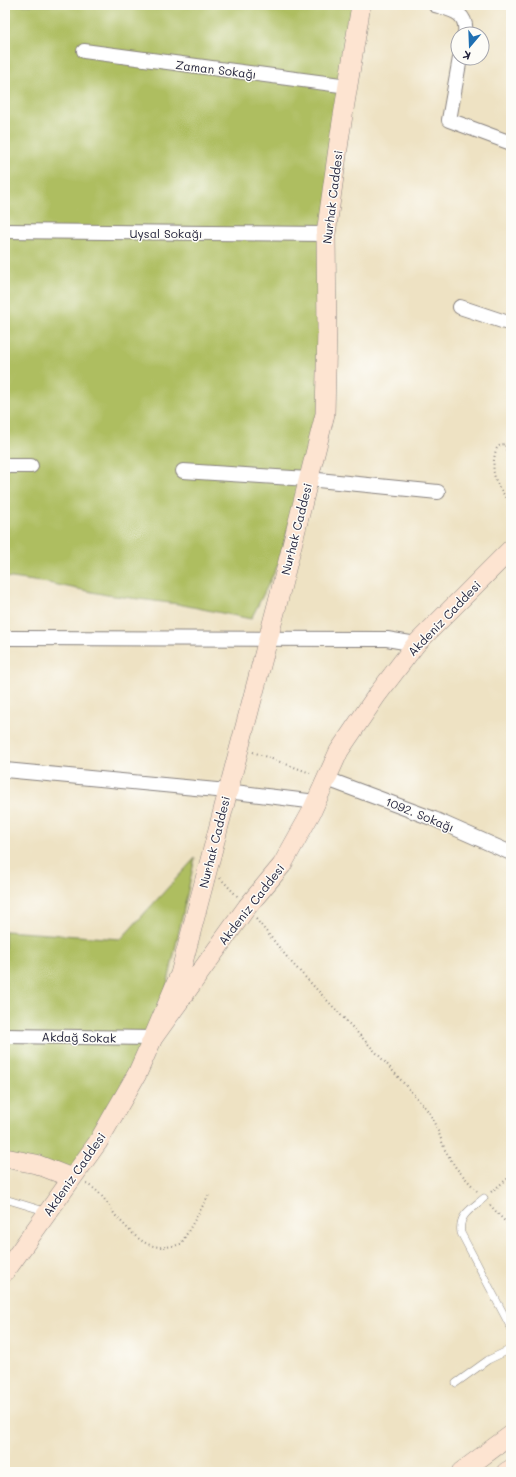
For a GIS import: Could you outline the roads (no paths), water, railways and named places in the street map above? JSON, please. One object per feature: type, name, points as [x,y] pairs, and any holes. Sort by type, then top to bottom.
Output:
[{"type":"street","name":"Nurhak Caddesi","points":[[153,1038],[180,974],[325,414],[327,330],[326,234],[361,5]]},
{"type":"street","points":[[435,5],[454,10],[460,14],[466,26]]},
{"type":"street","name":"Zaman Sokağı","points":[[84,51],[348,86]]},
{"type":"street","points":[[459,66],[449,120],[511,143]]},
{"type":"street","name":"Uysal Sokağı","points":[[5,232],[326,234]]},
{"type":"street","points":[[460,307],[511,324]]},
{"type":"street","points":[[5,466],[31,466]]},
{"type":"street","points":[[183,471],[308,479],[438,492]]},
{"type":"street","name":"Akdeniz Caddesi","points":[[5,1272],[98,1142],[137,1074],[153,1038],[247,907],[282,865],[316,802],[339,751],[377,695],[416,644],[511,549]]},
{"type":"street","points":[[5,638],[387,639],[416,644]]},
{"type":"street","points":[[5,770],[316,802]]},
{"type":"street","name":"1092. Sokağı","points":[[327,779],[434,818],[511,853]]},
{"type":"street","name":"Akdağ Sokak","points":[[5,1036],[153,1038]]},
{"type":"street","points":[[5,1158],[36,1164],[72,1178]]},
{"type":"street","points":[[461,1472],[511,1435]]},
{"type":"street","points":[[506,1472],[511,1468]]},
{"type":"lane","points":[[484,1198],[464,1214],[461,1220],[461,1233],[511,1328]]},
{"type":"lane","points":[[5,1199],[48,1212]]},
{"type":"lane","points":[[456,1383],[488,1360],[511,1349]]}]
